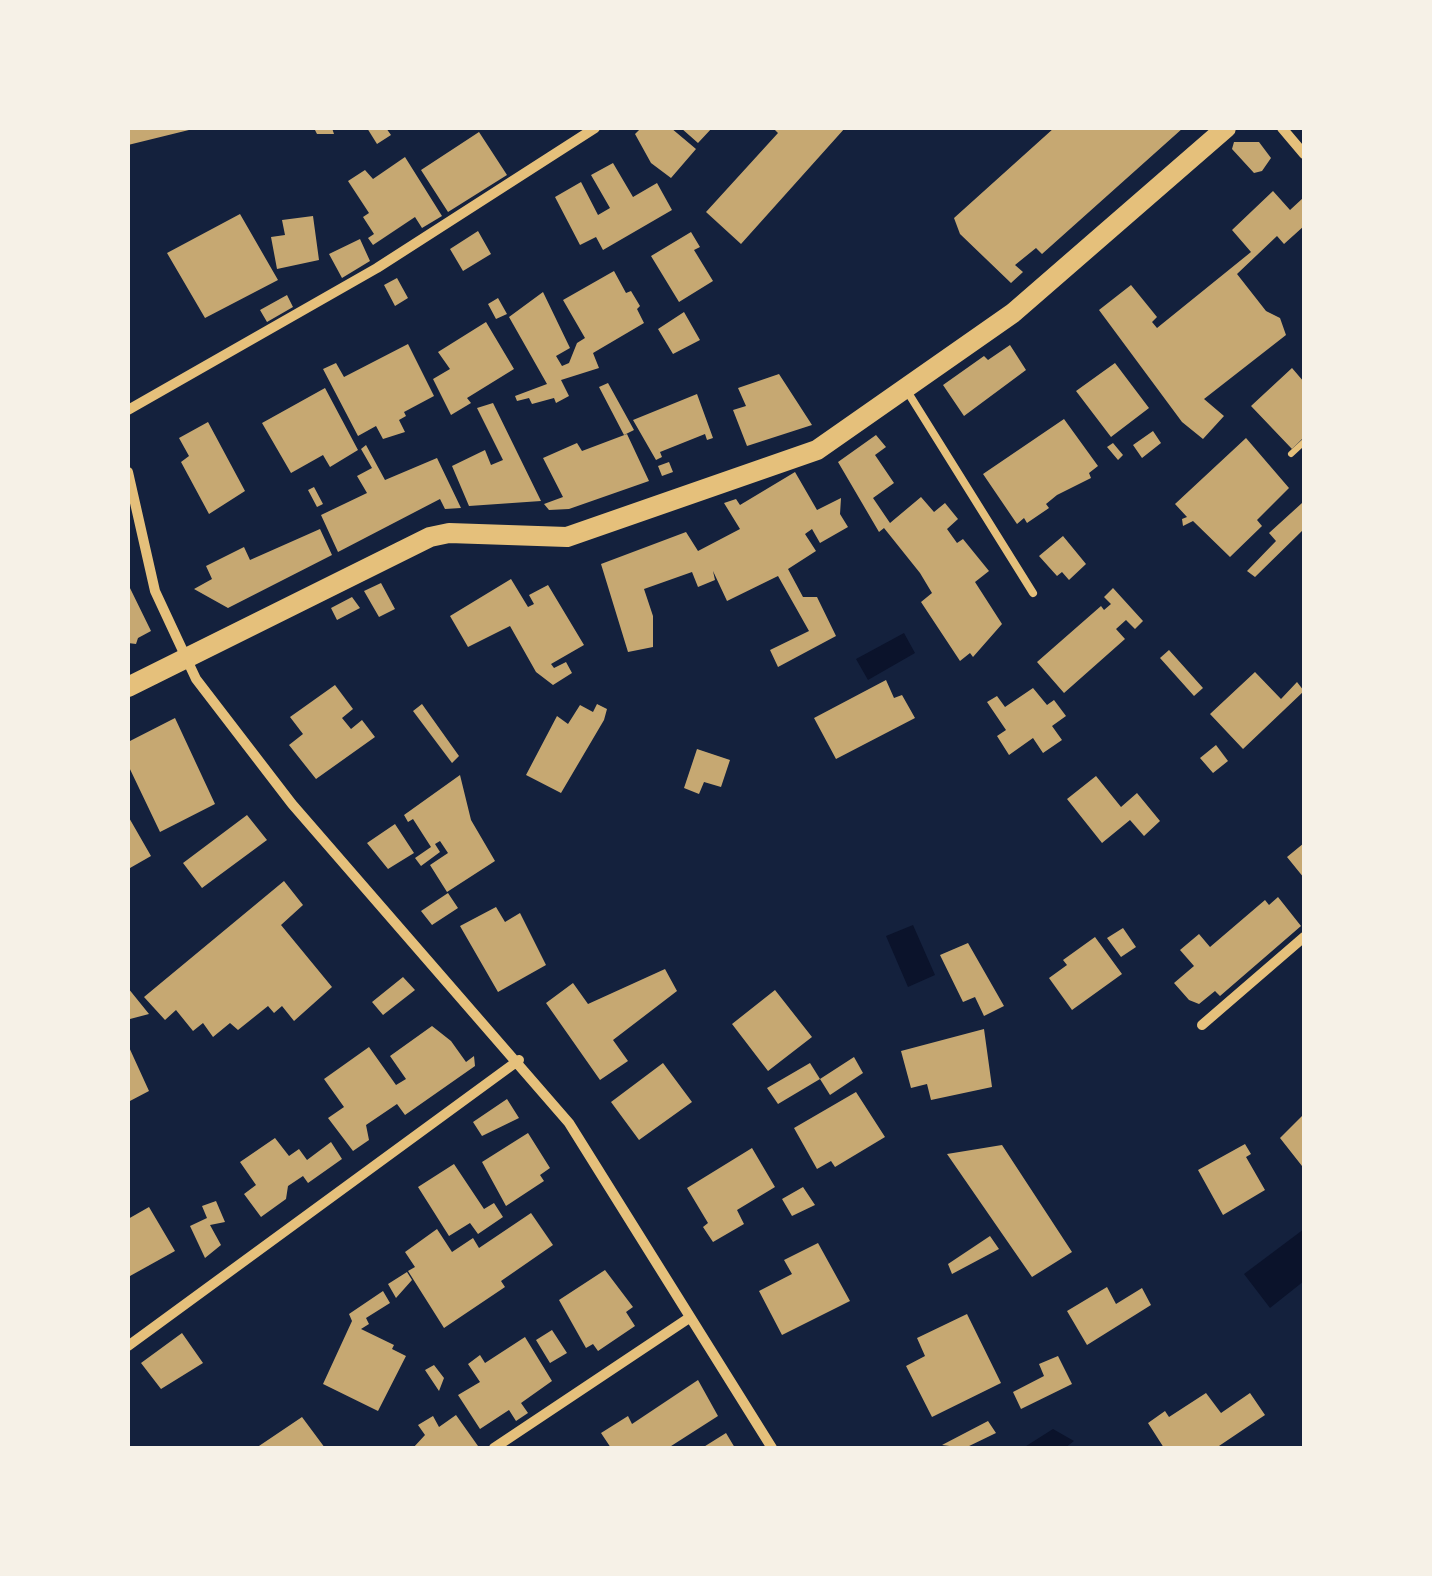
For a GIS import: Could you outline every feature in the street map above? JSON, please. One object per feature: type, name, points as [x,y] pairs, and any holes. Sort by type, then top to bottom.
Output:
[{"type":"main road","points":[[128,687],[430,537],[449,533],[568,537],[595,531],[818,450],[907,392],[1025,303],[1226,128]]},
{"type":"street","points":[[128,410],[377,268],[595,128]]},
{"type":"street","points":[[1282,128],[1304,154]]},
{"type":"street","points":[[128,472],[156,591],[196,680],[292,804],[519,1060],[570,1124],[772,1448]]},
{"type":"street","points":[[1202,1025],[1304,937]]},
{"type":"street","points":[[128,1346],[519,1060]]},
{"type":"street","points":[[494,1448],[689,1318]]},
{"type":"lane","points":[[907,392],[1033,594]]},
{"type":"path","points":[[1291,454],[1304,442]]},
{"type":"water","points":[[904,633],[915,653],[868,680],[856,659]]},
{"type":"water","points":[[913,925],[935,975],[908,987],[886,936]]},
{"type":"water","points":[[1304,1229],[1304,1281],[1270,1308],[1244,1274]]},
{"type":"water","points":[[1053,1429],[1074,1441],[1065,1448],[1023,1448]]},
{"type":"building","points":[[128,128],[193,128],[193,129],[128,145]]},
{"type":"building","points":[[314,128],[332,128],[334,134],[317,134]]},
{"type":"building","points":[[367,128],[386,128],[391,135],[377,144]]},
{"type":"building","points":[[641,128],[671,128],[696,149],[671,178],[651,163],[635,134]]},
{"type":"building","points":[[681,128],[712,128],[698,143]]},
{"type":"building","points":[[773,128],[845,128],[741,244],[706,212],[778,133]]},
{"type":"building","points":[[1054,128],[1183,128],[1042,254],[1036,248],[1015,265],[1023,272],[1011,283],[960,234],[954,218]]},
{"type":"building","points":[[479,132],[507,175],[448,212],[421,170]]},
{"type":"building","points":[[1234,142],[1259,142],[1271,158],[1262,171],[1254,173],[1232,149]]},
{"type":"building","points":[[405,157],[442,216],[422,228],[415,217],[373,245],[368,238],[374,234],[363,217],[369,213],[348,181],[365,170],[373,179]]},
{"type":"building","points":[[613,163],[633,197],[657,183],[672,210],[603,250],[596,237],[580,245],[555,197],[581,182],[598,215],[610,208],[591,175]]},
{"type":"building","points":[[1273,191],[1290,210],[1303,198],[1304,226],[1284,244],[1277,236],[1237,274],[1266,311],[1280,318],[1286,335],[1204,399],[1224,416],[1203,439],[1182,422],[1099,310],[1131,285],[1157,317],[1152,322],[1157,328],[1251,252],[1232,230]]},
{"type":"building","points":[[240,214],[278,280],[205,318],[167,253]]},
{"type":"building","points":[[313,216],[319,260],[277,269],[271,237],[285,235],[282,220]]},
{"type":"building","points":[[478,231],[491,254],[463,271],[450,249]]},
{"type":"building","points":[[691,232],[700,247],[694,250],[713,281],[679,302],[651,256]]},
{"type":"building","points":[[360,239],[370,261],[342,278],[329,254]]},
{"type":"building","points":[[614,271],[626,293],[631,291],[640,306],[637,309],[644,323],[593,353],[599,368],[561,380],[569,396],[556,403],[554,398],[532,404],[529,398],[517,401],[515,396],[547,384],[509,317],[543,292],[570,348],[556,356],[562,366],[569,363],[577,343],[585,338],[563,300]]},
{"type":"building","points":[[397,278],[408,298],[395,306],[384,285]]},
{"type":"building","points":[[287,295],[293,307],[267,322],[260,310]]},
{"type":"building","points":[[498,298],[507,314],[496,319],[488,304]]},
{"type":"building","points":[[684,312],[700,340],[673,354],[658,329]]},
{"type":"building","points":[[486,322],[514,369],[467,398],[471,403],[451,415],[433,379],[450,369],[438,352]]},
{"type":"building","points":[[408,344],[434,396],[404,412],[406,416],[399,420],[405,432],[383,439],[376,426],[358,436],[323,369],[336,363],[344,377]]},
{"type":"building","points":[[1010,345],[1026,370],[964,416],[943,385],[984,356],[988,360]]},
{"type":"building","points":[[1115,363],[1149,408],[1111,437],[1076,391]]},
{"type":"building","points":[[1292,368],[1304,382],[1304,437],[1292,449],[1251,406]]},
{"type":"building","points":[[779,374],[812,425],[747,446],[733,410],[746,406],[738,388]]},
{"type":"building","points":[[608,383],[634,430],[624,435],[599,387]]},
{"type":"building","points":[[325,388],[358,450],[330,467],[323,455],[291,473],[262,423]]},
{"type":"building","points":[[697,394],[713,438],[707,440],[705,434],[660,452],[662,457],[656,460],[633,420]]},
{"type":"building","points":[[493,403],[541,501],[469,506],[452,466],[485,450],[491,465],[503,460],[477,408]]},
{"type":"building","points":[[1064,419],[1098,466],[1089,473],[1091,478],[1057,495],[1046,504],[1049,508],[1027,523],[1024,518],[1017,524],[983,474]]},
{"type":"building","points":[[208,422],[245,491],[209,514],[181,462],[189,456],[179,438]]},
{"type":"building","points":[[1153,431],[1161,443],[1142,458],[1133,445]]},
{"type":"building","points":[[627,434],[649,481],[569,509],[549,510],[544,504],[563,497],[543,458],[577,443],[582,451]]},
{"type":"building","points":[[876,435],[886,447],[875,455],[894,483],[873,498],[890,523],[921,497],[934,512],[945,503],[958,519],[947,529],[957,543],[963,539],[989,571],[975,582],[1002,624],[973,657],[970,653],[960,661],[921,602],[932,593],[920,573],[884,528],[879,532],[838,462]]},
{"type":"building","points":[[1246,438],[1289,488],[1257,520],[1262,526],[1230,557],[1193,521],[1183,526],[1182,519],[1187,517],[1175,504]]},
{"type":"building","points":[[1113,443],[1123,455],[1118,460],[1107,447]]},
{"type":"building","points":[[366,445],[385,480],[437,458],[461,508],[445,509],[440,499],[338,552],[321,515],[367,493],[357,476],[372,468],[361,449]]},
{"type":"building","points":[[669,462],[673,472],[662,476],[658,466]]},
{"type":"building","points":[[795,472],[817,510],[841,498],[840,514],[848,527],[820,543],[812,529],[805,534],[816,551],[788,569],[803,597],[817,597],[836,636],[778,667],[770,650],[809,631],[778,576],[727,601],[713,571],[715,580],[698,587],[692,572],[644,589],[653,616],[653,647],[628,652],[601,564],[686,532],[698,551],[740,529],[724,503],[736,499],[740,505]]},
{"type":"building","points":[[314,487],[323,504],[317,507],[308,490]]},
{"type":"building","points":[[1302,503],[1304,529],[1255,577],[1247,571],[1276,541],[1269,533]]},
{"type":"building","points":[[320,529],[332,555],[228,608],[194,589],[212,579],[206,566],[244,547],[250,560]]},
{"type":"building","points":[[1063,536],[1086,564],[1069,580],[1062,572],[1057,576],[1039,556]]},
{"type":"building","points":[[511,579],[528,607],[534,604],[529,595],[548,585],[584,645],[551,664],[554,668],[566,662],[572,673],[553,685],[536,672],[510,626],[468,647],[450,616]]},
{"type":"building","points":[[381,583],[395,609],[379,617],[364,591]]},
{"type":"building","points":[[128,584],[151,631],[138,638],[136,644],[128,643]]},
{"type":"building","points":[[1113,588],[1143,621],[1135,629],[1126,620],[1116,629],[1125,639],[1064,693],[1037,662],[1101,606],[1104,610],[1111,604],[1104,597]]},
{"type":"building","points":[[352,597],[360,608],[337,620],[331,608]]},
{"type":"building","points":[[1169,650],[1203,688],[1194,696],[1160,658]]},
{"type":"building","points":[[1255,672],[1281,699],[1297,682],[1304,691],[1243,749],[1210,714]]},
{"type":"building","points":[[886,680],[894,698],[902,695],[915,718],[836,759],[814,718]]},
{"type":"building","points":[[335,685],[353,709],[342,718],[351,729],[362,720],[375,737],[316,779],[289,745],[303,734],[290,717]]},
{"type":"building","points":[[1033,688],[1047,705],[1054,700],[1066,716],[1052,726],[1062,740],[1043,753],[1033,738],[1009,755],[997,736],[1006,730],[987,702],[997,696],[1005,707]]},
{"type":"building","points":[[422,704],[459,756],[452,763],[413,711]]},
{"type":"building","points":[[597,704],[607,709],[604,720],[561,793],[526,775],[557,716],[568,724],[580,705],[593,712]]},
{"type":"building","points":[[175,718],[215,804],[160,832],[128,765],[128,742]]},
{"type":"building","points":[[1216,745],[1228,761],[1213,773],[1200,758]]},
{"type":"building","points":[[697,749],[730,760],[721,787],[704,782],[699,794],[684,788]]},
{"type":"building","points":[[460,775],[471,820],[495,861],[447,892],[430,865],[448,853],[440,841],[435,844],[440,852],[421,866],[415,858],[431,847],[413,819],[408,822],[404,815]]},
{"type":"building","points":[[1096,776],[1121,807],[1137,793],[1160,821],[1144,836],[1130,820],[1102,843],[1067,799]]},
{"type":"building","points":[[247,815],[267,840],[202,888],[183,863]]},
{"type":"building","points":[[128,816],[151,856],[130,868],[128,864]]},
{"type":"building","points":[[395,824],[414,853],[388,869],[367,843]]},
{"type":"building","points":[[1304,843],[1304,878],[1287,857]]},
{"type":"building","points":[[284,881],[303,905],[281,925],[332,987],[294,1021],[282,1006],[274,1013],[268,1006],[238,1030],[230,1023],[213,1037],[203,1023],[193,1031],[176,1010],[165,1020],[144,997]]},
{"type":"building","points":[[448,893],[458,908],[432,925],[421,911]]},
{"type":"building","points":[[1278,897],[1301,926],[1220,996],[1215,991],[1199,1004],[1189,1000],[1174,983],[1194,966],[1180,950],[1199,934],[1210,947],[1265,900],[1269,905]]},
{"type":"building","points":[[496,907],[505,922],[520,913],[546,965],[498,992],[460,926]]},
{"type":"building","points":[[1123,928],[1136,947],[1121,957],[1107,938]]},
{"type":"building","points":[[1095,937],[1122,974],[1072,1010],[1049,978],[1067,965],[1063,960]]},
{"type":"building","points":[[968,943],[1004,1006],[984,1016],[975,997],[963,1002],[940,955]]},
{"type":"building","points":[[665,969],[677,991],[613,1040],[628,1061],[600,1080],[546,1003],[573,983],[588,1004]]},
{"type":"building","points":[[403,977],[415,990],[383,1015],[372,1002]]},
{"type":"building","points":[[128,988],[149,1014],[130,1019],[128,1025]]},
{"type":"building","points":[[775,990],[812,1037],[768,1071],[732,1024]]},
{"type":"building","points":[[432,1026],[451,1041],[466,1062],[474,1056],[475,1066],[405,1115],[397,1104],[366,1125],[369,1140],[353,1151],[328,1118],[344,1107],[324,1079],[369,1047],[396,1085],[406,1079],[390,1056]]},
{"type":"building","points":[[984,1029],[992,1087],[931,1100],[927,1084],[911,1088],[901,1051]]},
{"type":"building","points":[[128,1045],[149,1091],[128,1102]]},
{"type":"building","points":[[854,1057],[863,1073],[830,1095],[820,1079]]},
{"type":"building","points":[[663,1063],[692,1102],[639,1140],[611,1102]]},
{"type":"building","points":[[810,1063],[820,1079],[778,1104],[767,1088]]},
{"type":"building","points":[[856,1092],[885,1137],[835,1167],[831,1161],[817,1169],[794,1128]]},
{"type":"building","points":[[507,1099],[519,1118],[482,1136],[473,1122]]},
{"type":"building","points":[[1304,1114],[1304,1165],[1302,1166],[1280,1138]]},
{"type":"building","points":[[528,1133],[550,1168],[540,1175],[544,1181],[506,1206],[482,1162]]},
{"type":"building","points":[[275,1138],[289,1156],[299,1149],[307,1160],[331,1142],[342,1159],[308,1183],[303,1176],[288,1186],[286,1199],[261,1217],[244,1194],[256,1185],[240,1162]]},
{"type":"building","points":[[1245,1144],[1251,1154],[1246,1157],[1265,1190],[1223,1215],[1198,1170]]},
{"type":"building","points":[[1002,1145],[1072,1252],[1032,1277],[947,1154]]},
{"type":"building","points":[[752,1148],[775,1187],[737,1210],[744,1224],[713,1242],[703,1227],[708,1223],[687,1188]]},
{"type":"building","points":[[454,1164],[484,1209],[494,1203],[503,1217],[478,1234],[470,1223],[449,1236],[418,1187]]},
{"type":"building","points":[[803,1187],[815,1205],[792,1216],[782,1199]]},
{"type":"building","points":[[216,1201],[225,1222],[210,1225],[221,1245],[205,1258],[190,1226],[207,1218],[202,1206]]},
{"type":"building","points":[[149,1207],[175,1251],[130,1276],[128,1219]]},
{"type":"building","points":[[531,1213],[553,1245],[501,1281],[505,1287],[444,1328],[408,1271],[415,1267],[405,1252],[437,1229],[452,1252],[473,1238],[479,1248]]},
{"type":"building","points":[[990,1236],[999,1249],[952,1274],[948,1264]]},
{"type":"building","points":[[818,1243],[850,1301],[782,1335],[759,1291],[792,1274],[784,1260]]},
{"type":"building","points":[[605,1270],[633,1307],[626,1312],[635,1326],[598,1351],[593,1344],[586,1348],[559,1300]]},
{"type":"building","points":[[407,1272],[412,1280],[396,1298],[388,1284]]},
{"type":"building","points":[[1107,1287],[1116,1304],[1142,1288],[1151,1305],[1087,1345],[1067,1311]]},
{"type":"building","points":[[383,1291],[390,1303],[366,1318],[369,1324],[361,1329],[394,1345],[392,1349],[406,1356],[378,1411],[323,1384],[352,1321],[349,1314]]},
{"type":"building","points":[[967,1314],[1001,1383],[932,1417],[906,1366],[925,1356],[917,1338]]},
{"type":"building","points":[[552,1330],[567,1353],[550,1363],[536,1340]]},
{"type":"building","points":[[182,1333],[203,1363],[161,1389],[141,1363]]},
{"type":"building","points":[[525,1337],[552,1381],[521,1403],[528,1413],[516,1421],[509,1410],[480,1429],[458,1395],[480,1382],[468,1364],[480,1355],[485,1363]]},
{"type":"building","points":[[1058,1356],[1072,1384],[1021,1409],[1013,1392],[1044,1376],[1039,1364]]},
{"type":"building","points":[[434,1365],[444,1378],[439,1391],[425,1370]]},
{"type":"building","points":[[698,1380],[718,1416],[668,1448],[611,1448],[601,1433],[628,1416],[632,1424]]},
{"type":"building","points":[[1206,1393],[1221,1413],[1250,1393],[1265,1415],[1216,1448],[1164,1448],[1148,1423],[1165,1411],[1169,1417]]},
{"type":"building","points":[[456,1415],[478,1446],[413,1448],[425,1435],[418,1425],[433,1416],[439,1427]]},
{"type":"building","points":[[302,1417],[325,1448],[256,1448]]},
{"type":"building","points":[[988,1421],[996,1433],[965,1448],[942,1445]]},
{"type":"building","points":[[726,1433],[735,1448],[702,1448]]}]
